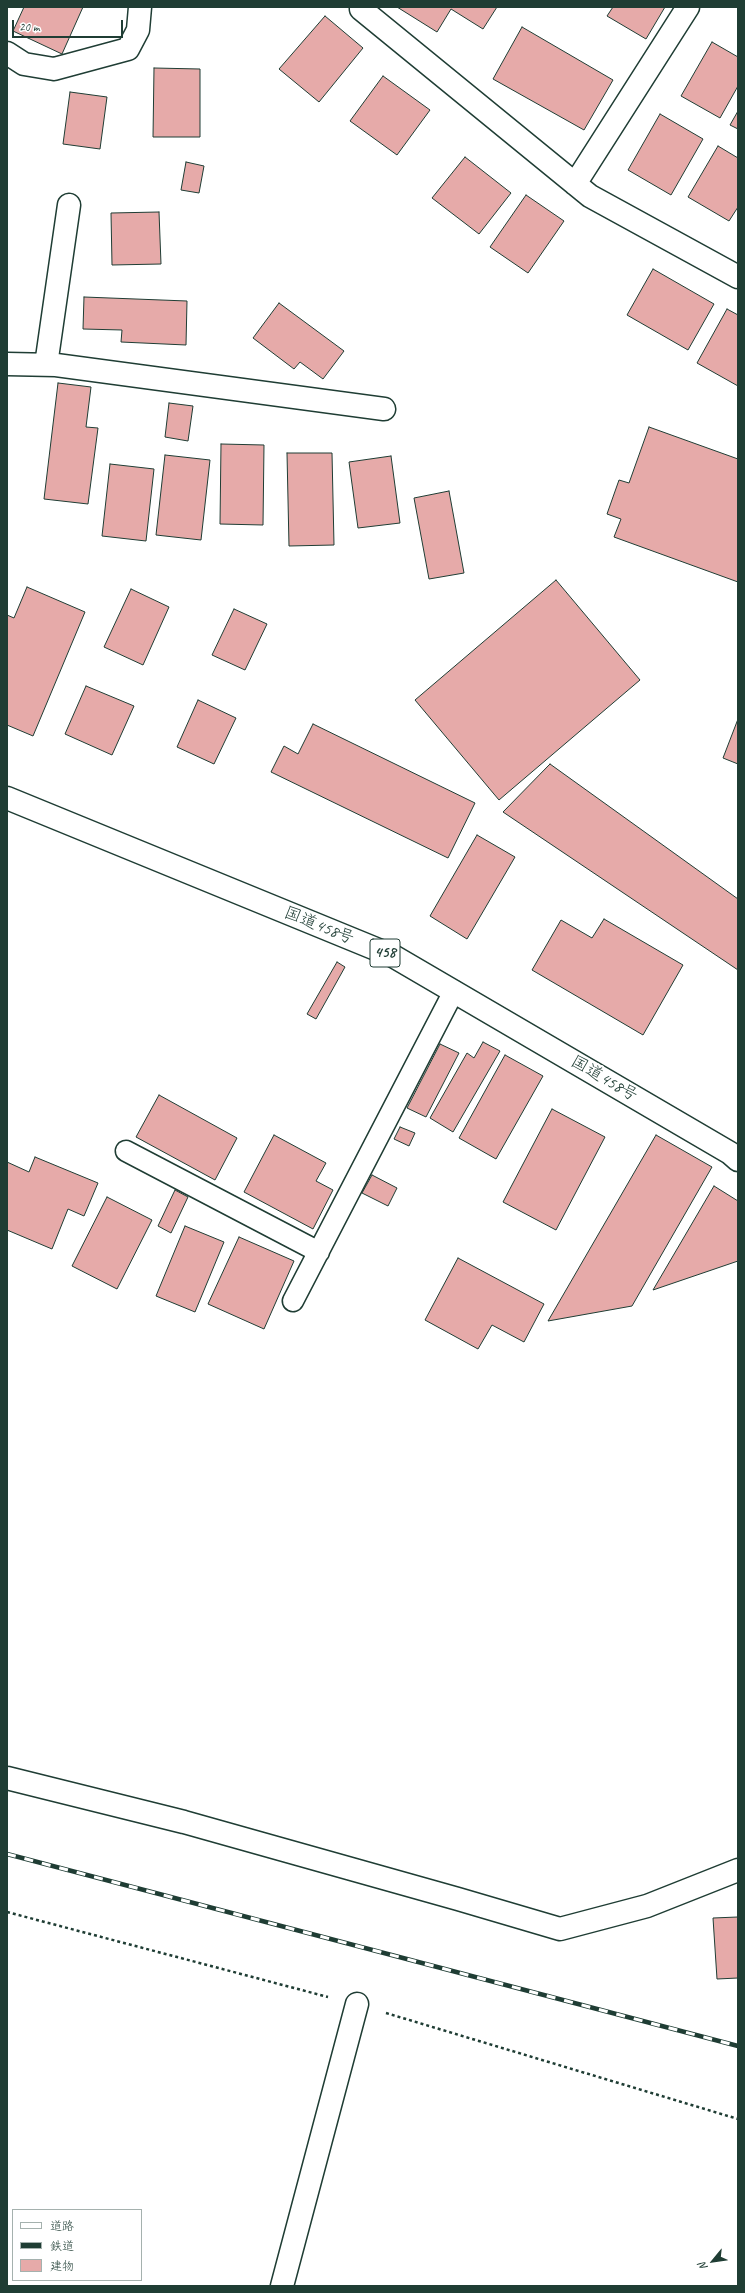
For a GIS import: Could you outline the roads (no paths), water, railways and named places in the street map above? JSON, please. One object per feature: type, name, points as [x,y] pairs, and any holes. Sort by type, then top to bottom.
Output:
[{"type":"main road","points":[[7,53],[24,64],[54,69],[128,49],[138,30],[140,7]]},
{"type":"main road","points":[[363,7],[362,9],[590,196],[737,274]]},
{"type":"main road","points":[[575,184],[688,7]]},
{"type":"main road","points":[[46,365],[69,205]]},
{"type":"main road","points":[[7,364],[46,365],[384,409]]},
{"type":"main road","name":"国道458号","points":[[7,798],[392,956],[730,1153],[738,1160]]},
{"type":"main road","points":[[7,1778],[184,1822],[458,1899],[560,1930],[647,1906],[738,1870]]},
{"type":"main road","points":[[282,2286],[357,2004]]},
{"type":"lane","points":[[294,1301],[454,991]]},
{"type":"lane","points":[[126,1151],[319,1252]]},
{"type":"railway","points":[[7,1854],[738,2046]]}]
